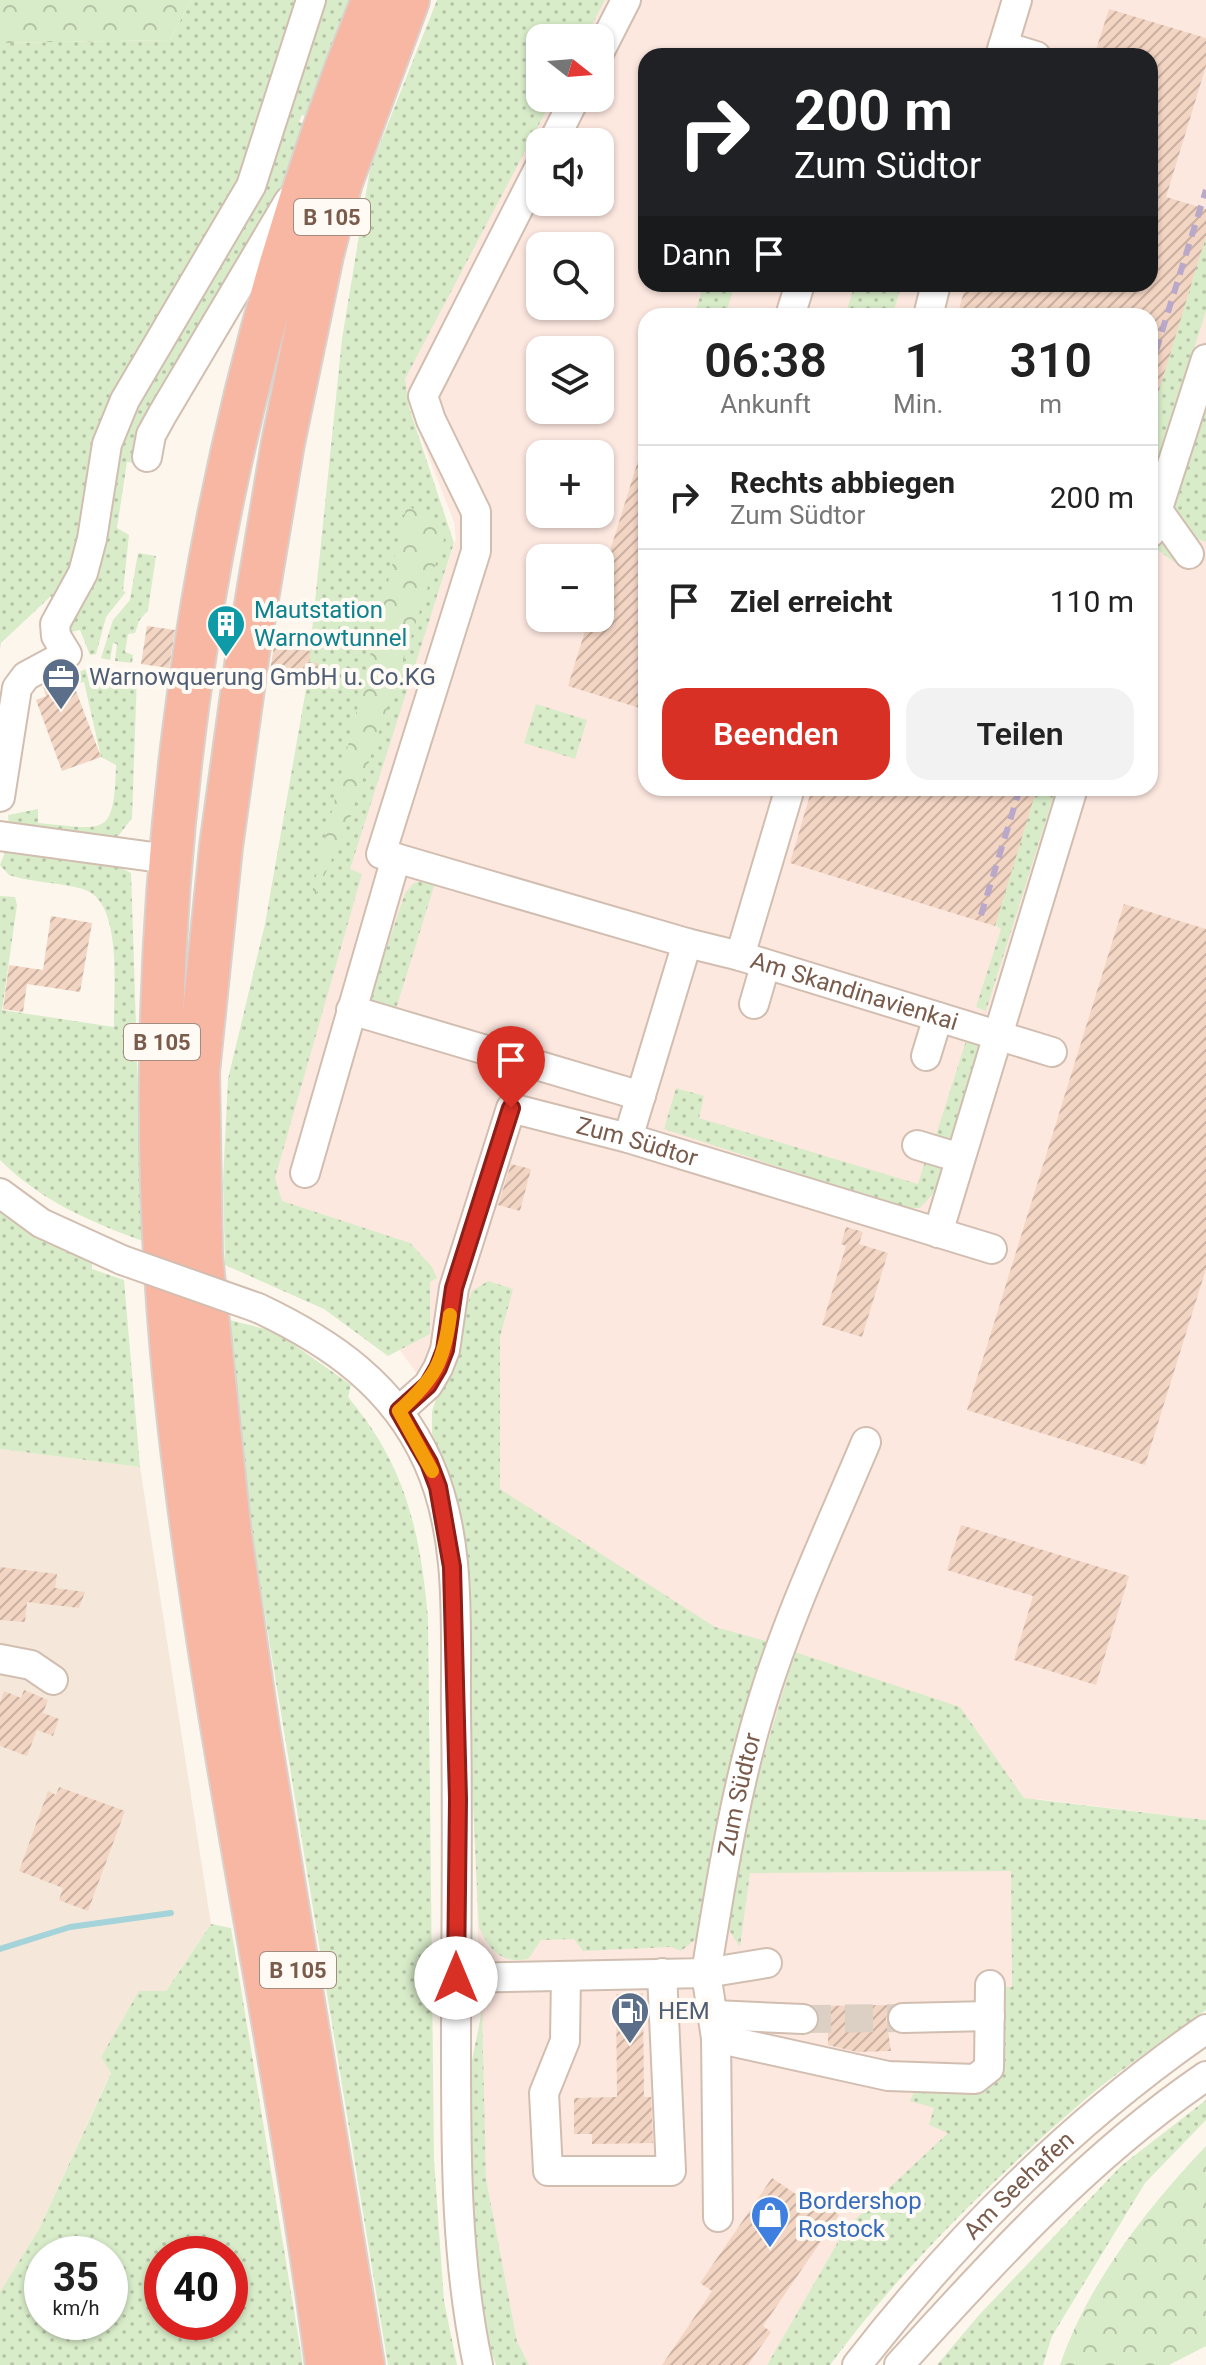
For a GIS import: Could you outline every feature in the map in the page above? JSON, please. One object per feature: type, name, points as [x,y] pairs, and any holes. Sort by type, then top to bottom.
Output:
[{"type":"highway","name":"B 105","points":[[323,2357],[218,1714],[179,1425],[164,1249],[161,1065],[168,859],[196,654],[235,432],[321,145],[373,0]]},
{"type":"highway","name":"B 105","points":[[363,2365],[258,1729],[230,1535],[201,1255],[198,1072],[221,847],[247,659],[283,443],[322,255],[341,182],[408,0]]},
{"type":"street","points":[[0,797],[17,688],[26,676],[67,654],[56,636],[55,624],[83,573],[92,539],[107,444],[125,400],[251,186],[311,0]]},
{"type":"street","points":[[614,24],[626,0]]},
{"type":"street","points":[[1002,48],[1017,0]]},
{"type":"street","points":[[147,457],[151,435],[162,415],[321,145]]},
{"type":"street","points":[[526,194],[423,396],[476,512],[476,551],[381,854],[753,961],[754,1004]]},
{"type":"street","points":[[1158,509],[1206,359]]},
{"type":"street","points":[[1158,525],[1189,554]]},
{"type":"street","name":"Am Skandinavienkai","points":[[788,796],[753,961],[1052,1052]]},
{"type":"street","points":[[938,1233],[1071,796]]},
{"type":"street","points":[[0,836],[168,859]]},
{"type":"street","points":[[305,1173],[396,858]]},
{"type":"street","points":[[628,1138],[687,943]]},
{"type":"street","points":[[351,1010],[641,1096]]},
{"type":"street","points":[[926,1056],[938,1017]]},
{"type":"street","name":"Zum Südtor","points":[[399,1411],[428,1385],[445,1350],[454,1288],[511,1108],[628,1138],[992,1249]]},
{"type":"street","points":[[917,1145],[960,1158]]},
{"type":"street","points":[[0,1193],[41,1223],[122,1260],[258,1308],[336,1350],[379,1387],[399,1411],[429,1463],[438,1487],[452,1567],[458,1799],[456,2204],[464,2289],[478,2365]]},
{"type":"street","name":"Zum Südtor","points":[[718,2217],[715,2026],[706,1973],[736,1803],[762,1703],[782,1643],[866,1442]]},
{"type":"street","points":[[0,1659],[31,1665],[53,1680]]},
{"type":"street","points":[[456,1978],[706,1973],[767,1963]]},
{"type":"street","points":[[566,1976],[565,2041],[544,2093],[548,2171],[671,2171],[662,1973]]},
{"type":"street","points":[[715,2026],[888,2076],[975,2079],[989,2068],[990,1985]]},
{"type":"street","points":[[903,2018],[990,2016]]},
{"type":"street","points":[[715,2026],[803,2019]]},
{"type":"street","name":"Am Seehafen","points":[[857,2365],[893,2319],[978,2225],[1107,2106],[1206,2029]]},
{"type":"street","name":"Am Seehafen","points":[[899,2365],[988,2266],[1068,2191],[1206,2076]]},
{"type":"shaded area","points":[[597,0],[1206,0],[1206,1820],[1038,1799],[1019,2068],[846,2228],[767,2365],[529,2365],[517,2341],[486,2178],[464,1516],[439,1406],[391,1337],[267,1260],[270,1179],[347,869],[456,539],[454,522],[408,404],[402,378],[526,133],[526,216],[614,216],[614,128],[529,128],[537,112],[614,112],[614,24],[584,24]]},
{"type":"shaded area","points":[[0,1449],[140,1467],[211,1924],[111,2072],[39,2229],[35,2236],[24,2236],[24,2253],[0,2292]]},
{"type":"green space","points":[[0,0],[191,0],[170,40],[0,43]]},
{"type":"green space","points":[[191,0],[354,0],[309,117],[302,115],[299,122],[306,125],[272,212],[137,463],[127,462],[117,528],[129,535],[123,591],[126,592],[106,617],[96,654],[90,655],[80,630],[62,634],[51,596],[1,643],[0,649],[0,43],[170,40]]},
{"type":"green space","points":[[437,0],[605,0],[592,24],[526,24],[526,112],[546,112],[537,128],[526,128],[526,149],[405,379],[409,407],[454,543],[350,869],[362,874],[275,1178],[282,1201],[410,1243],[432,1267],[437,1278],[430,1282],[430,1334],[388,1356],[324,1309],[225,1265],[223,1182],[228,1079],[265,924],[306,689],[342,339],[370,169]]},
{"type":"green space","points":[[1206,236],[1206,311],[1158,464],[1158,393]]},
{"type":"green space","points":[[702,292],[732,292],[728,308],[696,308]]},
{"type":"green space","points":[[852,292],[900,292],[894,308],[848,308]]},
{"type":"green space","points":[[1206,359],[1206,542],[1197,539],[1181,567],[1158,550],[1158,518]]},
{"type":"green space","points":[[407,505],[447,530],[350,818],[306,917]]},
{"type":"green space","points":[[138,553],[156,556],[148,610],[139,621],[135,633],[128,634],[125,652],[133,655],[132,663],[115,661],[117,644],[113,643],[110,660],[101,658],[113,620],[130,600]]},
{"type":"green space","points":[[91,667],[137,674],[132,818],[119,835],[107,841],[9,825],[8,815],[38,809],[38,823],[92,827],[108,817],[115,789],[116,765],[101,757],[84,682],[63,687],[60,680]]},
{"type":"green space","points":[[536,704],[587,720],[575,759],[524,743]]},
{"type":"green space","points":[[1035,796],[1053,796],[986,1011],[976,1007],[1001,929],[995,925]]},
{"type":"green space","points":[[12,848],[118,866],[131,873],[143,1241],[104,1226],[49,1198],[0,1160],[0,896],[15,897],[17,905],[2,1010],[114,1027],[114,949],[105,911],[96,897],[83,889],[9,875],[0,865],[5,852]]},
{"type":"green space","points":[[426,879],[435,883],[395,1012],[368,1004],[405,893],[414,883]]},
{"type":"green space","points":[[966,1041],[983,1046],[954,1142],[935,1138]]},
{"type":"green space","points":[[676,1088],[704,1096],[699,1118],[918,1184],[926,1158],[946,1165],[941,1185],[920,1208],[903,1208],[664,1129]]},
{"type":"green space","points":[[0,1211],[25,1229],[92,1262],[92,1269],[124,1280],[140,1467],[0,1449]]},
{"type":"green space","points":[[488,1281],[513,1289],[500,1337],[500,1489],[715,1627],[773,1643],[715,1838],[700,1936],[681,1951],[671,1947],[583,1951],[574,1939],[541,1940],[528,1959],[510,1959],[492,1949],[479,1927],[459,1525],[432,1434],[432,1411],[472,1291]]},
{"type":"green space","points":[[226,1319],[276,1332],[351,1385],[348,1397],[384,1448],[397,1474],[414,1528],[428,1618],[434,2160],[444,2301],[457,2365],[388,2365],[251,1530]]},
{"type":"green space","points":[[795,1652],[960,1707],[1024,1798],[1206,1820],[1206,2010],[1102,2086],[1019,2159],[919,2258],[830,2365],[767,2365],[846,2228],[948,2133],[929,2125],[934,2108],[910,2101],[916,2087],[980,2081],[1005,1987],[1012,1987],[1011,1871],[750,1873],[740,1947],[727,1927],[744,1822]]},
{"type":"green space","points":[[211,1924],[231,1928],[303,2365],[0,2365],[0,2292],[24,2253],[24,2340],[128,2340],[128,2236],[35,2236],[111,2073],[101,2057],[139,1991],[166,1991]]},
{"type":"green space","points":[[482,2011],[486,2178],[517,2341],[529,2365],[496,2365],[487,2340],[469,2229],[468,2080]]},
{"type":"green space","points":[[1206,2100],[1206,2120],[1145,2183],[1052,2336],[1043,2365],[937,2365],[979,2315],[1121,2166]]},
{"type":"green space","points":[[1206,2146],[1206,2346],[1169,2365],[1060,2365],[1086,2305],[1121,2248],[1162,2195]]},
{"type":"building","points":[[1109,9],[1206,38],[1206,66],[1166,197],[1206,209],[1206,236],[1158,394],[1158,308],[959,308],[964,292],[1158,292],[1158,48],[1097,48]]},
{"type":"building","points":[[638,461],[638,708],[568,686],[585,632],[614,632],[612,544]]},
{"type":"building","points":[[147,626],[175,630],[169,668],[141,664]]},
{"type":"building","points":[[274,646],[311,651],[309,662],[318,663],[316,679],[307,677],[305,688],[268,683]]},
{"type":"building","points":[[60,680],[63,687],[73,683],[101,757],[62,771],[36,700],[46,696],[43,686]]},
{"type":"building","points":[[810,796],[1035,796],[995,926],[790,863]]},
{"type":"building","points":[[1124,904],[1206,929],[1206,1269],[1145,1465],[967,1410]]},
{"type":"building","points":[[51,916],[92,923],[80,992],[27,984],[23,1012],[3,1009],[9,965],[43,970]]},
{"type":"building","points":[[511,1164],[531,1169],[520,1211],[498,1205]]},
{"type":"building","points":[[846,1227],[863,1232],[859,1244],[888,1253],[862,1337],[822,1325],[846,1246],[841,1244]]},
{"type":"building","points":[[961,1525],[1129,1576],[1096,1685],[1014,1660],[1033,1596],[947,1570]]},
{"type":"building","points":[[0,1567],[57,1574],[55,1588],[85,1592],[79,1608],[27,1602],[25,1622],[0,1620]]},
{"type":"building","points":[[24,1690],[48,1700],[43,1713],[59,1719],[53,1736],[37,1730],[27,1756],[0,1746],[0,1703],[4,1691],[21,1698]]},
{"type":"building","points":[[59,1787],[125,1811],[88,1911],[59,1900],[63,1888],[19,1871],[48,1791],[56,1795]]},
{"type":"building","name":"HEM","points":[[643,1993],[644,2097],[651,2097],[653,2143],[592,2144],[592,2134],[574,2134],[574,2098],[617,2097],[616,1994]]},
{"type":"building","points":[[892,2005],[886,2018],[891,2051],[857,2052],[828,2045],[828,2028],[817,2029],[820,2019],[814,2006]]},
{"type":"building","name":"Bordershop Rostock","points":[[772,2178],[809,2203],[813,2197],[839,2215],[763,2326],[771,2332],[748,2365],[662,2365],[712,2291],[700,2283]]},
{"type":"waterway","points":[[0,1949],[70,1927],[171,1913]]},
{"type":"tunnel","points":[[803,2019],[903,2018]]},
{"type":"railway","points":[[1158,344],[1206,190]]},
{"type":"railway","points":[[981,915],[1018,796]]},
{"type":"slow traffic","points":[[432,1471],[399,1411],[428,1385],[438,1368],[445,1350],[450,1315]]},
{"type":"place","name":"Mautstation Warnowtunnel","points":[[226,658]]},
{"type":"place","name":"Warnowquerung GmbH u. Co.KG","points":[[61,711]]},
{"type":"place","name":"HEM","points":[[630,2045]]},
{"type":"place","name":"Bordershop Rostock","points":[[770,2249]]},
{"type":"route","points":[[456,1978],[458,1799],[452,1567],[438,1487],[429,1463],[399,1411],[428,1385],[445,1350],[454,1288],[511,1108]]}]
